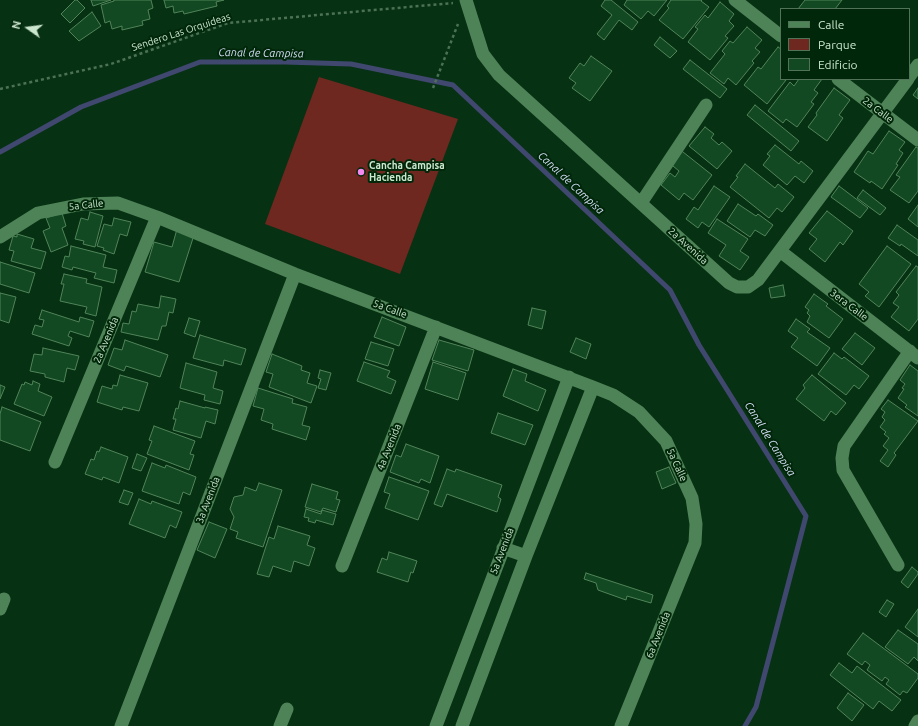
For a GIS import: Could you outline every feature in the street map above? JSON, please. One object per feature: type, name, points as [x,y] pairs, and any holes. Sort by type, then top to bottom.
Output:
[{"type":"street","points":[[734,0],[780,35]]},
{"type":"street","name":"2a Avenida","points":[[466,1],[483,54],[499,75],[729,283],[737,287],[748,287],[758,280],[907,80]]},
{"type":"street","name":"2a Avenida","points":[[910,75],[918,65]]},
{"type":"street","name":"2a Calle","points":[[839,80],[918,140]]},
{"type":"street","points":[[641,203],[706,105]]},
{"type":"street","name":"5a Calle","points":[[0,238],[38,213],[83,204],[118,203],[157,217],[295,274],[613,395],[639,412],[666,441],[692,498],[696,524],[695,543]]},
{"type":"street","name":"2a Avenida","points":[[55,462],[157,217]]},
{"type":"street","name":"3era Calle","points":[[780,252],[914,354]]},
{"type":"street","name":"3a Avenida","points":[[121,726],[295,274]]},
{"type":"street","name":"4a Avenida","points":[[342,566],[436,327]]},
{"type":"street","points":[[898,565],[843,470],[842,458],[844,446],[914,354]]},
{"type":"street","name":"5a Avenida","points":[[436,726],[568,377]]},
{"type":"street","points":[[462,726],[526,556],[593,387]]},
{"type":"street","name":"6a Avenida","points":[[621,726],[695,543]]},
{"type":"street","points":[[503,548],[526,556]]},
{"type":"street","points":[[280,726],[287,709]]},
{"type":"street","points":[[914,726],[918,721]]},
{"type":"path","name":"Sendero Las Orquideas","points":[[0,89],[111,64],[228,23],[466,1]]},
{"type":"path","points":[[433,88],[460,18]]},
{"type":"green space","name":"Cancha Campisa Hacienda","points":[[319,77],[458,119],[400,274],[265,224]]},
{"type":"building","points":[[75,0],[77,0],[85,8],[70,23],[61,14]]},
{"type":"building","points":[[91,0],[111,0],[93,6]]},
{"type":"building","points":[[114,0],[151,0],[153,8],[148,10],[150,19],[142,21],[143,25],[122,30],[122,26],[112,29],[110,21],[105,23],[101,5]]},
{"type":"building","points":[[164,0],[224,0],[216,2],[217,6],[184,14],[183,11],[174,13],[173,6],[166,8]]},
{"type":"building","points":[[605,0],[611,0],[638,22],[632,30],[619,20],[604,40],[597,34],[612,15],[601,6]]},
{"type":"building","points":[[627,0],[667,0],[654,16],[648,11],[641,19],[624,5]]},
{"type":"building","points":[[671,0],[702,0],[701,1],[709,7],[683,39],[659,20],[669,8],[667,6]]},
{"type":"building","points":[[805,0],[842,0],[836,8],[799,8]]},
{"type":"building","points":[[720,2],[734,14],[729,21],[734,26],[725,36],[728,38],[710,60],[688,42],[698,29],[695,27],[705,15],[708,18]]},
{"type":"building","points":[[92,12],[101,26],[79,41],[69,31]]},
{"type":"building","points":[[747,27],[762,40],[755,48],[760,52],[752,61],[754,63],[736,85],[728,78],[724,84],[710,73],[725,54],[722,51],[730,41],[733,43]]},
{"type":"building","points":[[660,37],[677,51],[670,58],[654,45]]},
{"type":"building","points":[[778,47],[780,48],[780,80],[786,80],[767,104],[744,85],[758,67],[761,69]]},
{"type":"building","points":[[591,56],[612,71],[590,101],[572,88],[576,83],[569,78],[580,63],[584,66]]},
{"type":"building","points":[[690,60],[727,89],[720,98],[683,69]]},
{"type":"building","points":[[798,80],[821,80],[814,90],[818,93],[811,102],[814,104],[797,127],[786,119],[783,123],[768,111],[790,82],[794,86]]},
{"type":"building","points":[[834,88],[850,100],[839,115],[843,118],[827,141],[808,127]]},
{"type":"building","points":[[918,88],[918,99],[913,95]]},
{"type":"building","points":[[755,105],[799,141],[791,151],[747,115]]},
{"type":"building","points":[[705,127],[714,134],[711,138],[719,145],[722,142],[732,151],[717,169],[689,146]]},
{"type":"building","points":[[889,131],[905,142],[899,150],[903,153],[896,164],[898,165],[882,189],[854,172],[868,151],[873,154]]},
{"type":"building","points":[[775,145],[799,164],[801,161],[813,171],[804,183],[795,176],[787,185],[763,165],[770,156],[767,154]]},
{"type":"building","points":[[916,147],[918,148],[918,191],[909,203],[890,190],[900,177],[896,175]]},
{"type":"building","points":[[678,148],[712,175],[693,200],[684,193],[679,200],[661,185],[670,173],[675,177],[679,171],[667,161]]},
{"type":"building","points":[[745,164],[775,188],[778,184],[794,197],[782,212],[777,208],[769,218],[730,187],[738,177],[736,176]]},
{"type":"building","points":[[714,186],[730,197],[709,227],[702,222],[698,228],[686,219],[694,207],[698,210]]},
{"type":"building","points":[[839,186],[868,208],[860,218],[831,197]]},
{"type":"building","points":[[863,190],[886,208],[880,215],[857,198]]},
{"type":"building","points":[[738,204],[756,216],[758,214],[773,225],[765,236],[755,230],[750,237],[727,221]]},
{"type":"building","points":[[918,205],[918,227],[908,219]]},
{"type":"building","points":[[827,211],[853,231],[843,245],[840,242],[825,262],[809,249],[817,239],[809,233]]},
{"type":"building","points":[[90,212],[103,216],[95,247],[83,244],[84,241],[75,239],[81,218],[88,220]]},
{"type":"building","points":[[62,213],[66,226],[62,228],[68,245],[51,252],[43,231],[50,228],[46,218]]},
{"type":"building","points":[[114,218],[131,222],[127,236],[120,234],[114,254],[97,246],[104,224],[112,226]]},
{"type":"building","points":[[717,219],[748,239],[740,251],[749,257],[740,270],[719,256],[726,245],[708,233]]},
{"type":"building","points":[[897,225],[918,240],[918,256],[901,244],[900,246],[888,238]]},
{"type":"building","points":[[177,229],[194,235],[179,282],[145,272],[154,242],[172,247]]},
{"type":"building","points":[[17,234],[34,239],[31,248],[46,252],[41,269],[11,261],[14,251],[9,250],[13,236],[17,237]]},
{"type":"building","points":[[71,246],[106,255],[103,267],[117,270],[114,283],[94,278],[96,273],[73,267],[72,270],[62,267],[65,256],[69,257]]},
{"type":"building","points":[[887,246],[911,264],[879,307],[865,296],[869,292],[859,284]]},
{"type":"building","points":[[0,262],[35,273],[29,293],[0,284]]},
{"type":"building","points":[[916,266],[918,267],[918,319],[909,331],[891,317],[899,307],[893,303],[899,295],[896,292]]},
{"type":"building","points":[[64,274],[87,279],[86,283],[102,287],[96,316],[85,313],[87,307],[60,301],[64,284],[61,284]]},
{"type":"building","points":[[783,285],[785,296],[771,298],[769,288]]},
{"type":"building","points":[[0,293],[16,297],[9,323],[0,320]]},
{"type":"building","points":[[814,294],[828,304],[826,306],[843,319],[829,338],[807,322],[810,316],[807,313],[809,310],[805,307]]},
{"type":"building","points":[[161,296],[176,299],[173,313],[169,312],[166,326],[162,326],[158,340],[121,332],[123,323],[129,324],[132,311],[136,312],[138,304],[159,308]]},
{"type":"building","points":[[532,308],[546,311],[542,329],[528,325]]},
{"type":"building","points":[[42,310],[79,322],[80,317],[94,321],[89,337],[70,331],[68,336],[72,338],[69,346],[32,334],[35,325],[42,327],[44,320],[39,319]]},
{"type":"building","points":[[382,317],[406,327],[399,346],[374,337]]},
{"type":"building","points":[[189,318],[200,321],[195,337],[184,333]]},
{"type":"building","points":[[796,319],[810,329],[807,332],[830,348],[817,366],[791,347],[798,338],[788,331]]},
{"type":"building","points":[[855,333],[875,348],[862,365],[842,349]]},
{"type":"building","points":[[200,335],[246,349],[241,365],[224,360],[223,366],[193,358]]},
{"type":"building","points":[[576,338],[591,344],[586,359],[570,352]]},
{"type":"building","points":[[125,340],[168,355],[160,377],[126,366],[124,371],[108,365],[114,348],[122,350]]},
{"type":"building","points":[[439,340],[474,350],[468,371],[432,360]]},
{"type":"building","points":[[371,342],[394,349],[388,366],[365,359]]},
{"type":"building","points":[[43,348],[79,356],[75,370],[67,368],[64,382],[45,377],[45,374],[30,371],[34,354],[42,355]]},
{"type":"building","points":[[834,353],[842,359],[844,357],[869,376],[859,389],[854,385],[846,395],[818,374]]},
{"type":"building","points":[[272,354],[302,366],[301,370],[310,373],[307,383],[317,386],[311,403],[269,387],[273,374],[266,372]]},
{"type":"building","points":[[364,362],[390,371],[387,377],[396,381],[391,394],[357,381]]},
{"type":"building","points":[[433,362],[466,373],[458,400],[425,389]]},
{"type":"building","points":[[186,363],[217,372],[213,388],[223,391],[220,404],[204,400],[205,395],[180,388]]},
{"type":"building","points":[[910,365],[918,371],[918,416],[905,407],[907,405],[898,398],[904,389],[902,388],[905,384],[900,380]]},
{"type":"building","points":[[513,369],[527,374],[525,381],[546,390],[538,411],[503,396]]},
{"type":"building","points":[[320,370],[331,373],[326,390],[318,388],[321,379],[318,378]]},
{"type":"building","points":[[120,375],[148,383],[139,411],[123,407],[122,410],[97,402],[102,386],[112,389],[113,385],[117,386]]},
{"type":"building","points":[[812,375],[846,403],[836,415],[831,411],[824,421],[796,399],[805,388],[803,385]]},
{"type":"building","points":[[33,381],[40,384],[38,391],[52,397],[44,416],[14,404],[22,384],[24,385],[25,382],[32,385]]},
{"type":"building","points":[[0,385],[5,387],[0,399]]},
{"type":"building","points":[[258,388],[293,399],[292,403],[307,407],[302,425],[310,427],[306,440],[272,429],[273,424],[261,420],[264,409],[253,406]]},
{"type":"building","points":[[888,400],[918,421],[894,453],[896,455],[888,467],[880,461],[888,450],[883,446],[889,438],[884,434],[886,432],[880,427],[885,420],[882,417],[885,412],[881,409]]},
{"type":"building","points":[[180,401],[218,410],[215,424],[206,421],[201,438],[173,430],[176,419],[173,419]]},
{"type":"building","points":[[2,407],[41,422],[30,451],[0,440],[0,414]]},
{"type":"building","points":[[498,413],[533,425],[525,445],[491,433]]},
{"type":"building","points":[[154,426],[195,441],[190,454],[194,455],[189,470],[147,454],[152,441],[149,440]]},
{"type":"building","points":[[406,444],[439,456],[430,483],[421,479],[419,483],[390,472],[396,455],[401,457]]},
{"type":"building","points":[[101,447],[128,457],[119,483],[103,477],[102,480],[85,474],[91,459],[94,460],[97,451],[99,452]]},
{"type":"building","points":[[137,454],[147,458],[141,471],[132,468]]},
{"type":"building","points":[[152,463],[165,468],[166,465],[196,477],[190,495],[183,492],[179,504],[142,491]]},
{"type":"building","points":[[669,467],[676,483],[662,489],[656,472]]},
{"type":"building","points":[[447,469],[455,472],[456,469],[502,485],[498,497],[501,499],[497,512],[447,494],[442,507],[434,504]]},
{"type":"building","points":[[389,477],[429,491],[418,520],[385,508],[390,494],[384,492]]},
{"type":"building","points":[[259,483],[282,490],[263,547],[236,538],[238,532],[230,529],[234,517],[230,509],[234,497],[243,495],[245,487],[256,491]]},
{"type":"building","points":[[312,484],[338,492],[336,499],[340,500],[336,512],[323,508],[321,512],[305,507]]},
{"type":"building","points":[[124,490],[133,493],[128,505],[119,502]]},
{"type":"building","points":[[139,499],[151,504],[152,501],[182,512],[176,528],[170,525],[165,538],[129,524]]},
{"type":"building","points":[[306,509],[321,514],[322,510],[336,514],[333,525],[316,520],[315,523],[308,521],[309,518],[304,517]]},
{"type":"building","points":[[209,522],[227,529],[215,558],[197,550]]},
{"type":"building","points":[[278,526],[310,536],[307,545],[315,548],[309,566],[294,561],[291,572],[273,566],[269,577],[257,574],[269,537],[274,539]]},
{"type":"building","points":[[389,552],[417,561],[408,582],[377,572],[382,558],[387,560]]},
{"type":"building","points":[[912,567],[918,572],[918,574],[908,588],[901,582]]},
{"type":"building","points":[[586,573],[653,595],[651,603],[627,596],[626,600],[598,590],[596,583],[584,579]]},
{"type":"building","points":[[887,600],[894,604],[886,617],[879,612]]},
{"type":"building","points":[[918,609],[918,637],[905,627]]},
{"type":"building","points":[[898,630],[918,644],[918,661],[914,657],[908,664],[885,647]]},
{"type":"building","points":[[863,633],[918,674],[918,678],[907,693],[903,691],[900,695],[886,684],[889,680],[885,677],[882,681],[867,670],[870,665],[865,661],[862,665],[847,654]]},
{"type":"building","points":[[839,663],[852,673],[857,666],[901,700],[892,711],[879,701],[873,709],[830,675]]},
{"type":"building","points":[[848,693],[864,705],[852,721],[837,708]]},
{"type":"waterway","name":"Canal de Campisa","points":[[0,152],[81,107],[200,62],[351,64],[453,85],[670,290],[699,345],[806,516],[756,707],[745,726]]},
{"type":"place","name":"Cancha Campisa Hacienda","points":[[361,172]]}]
